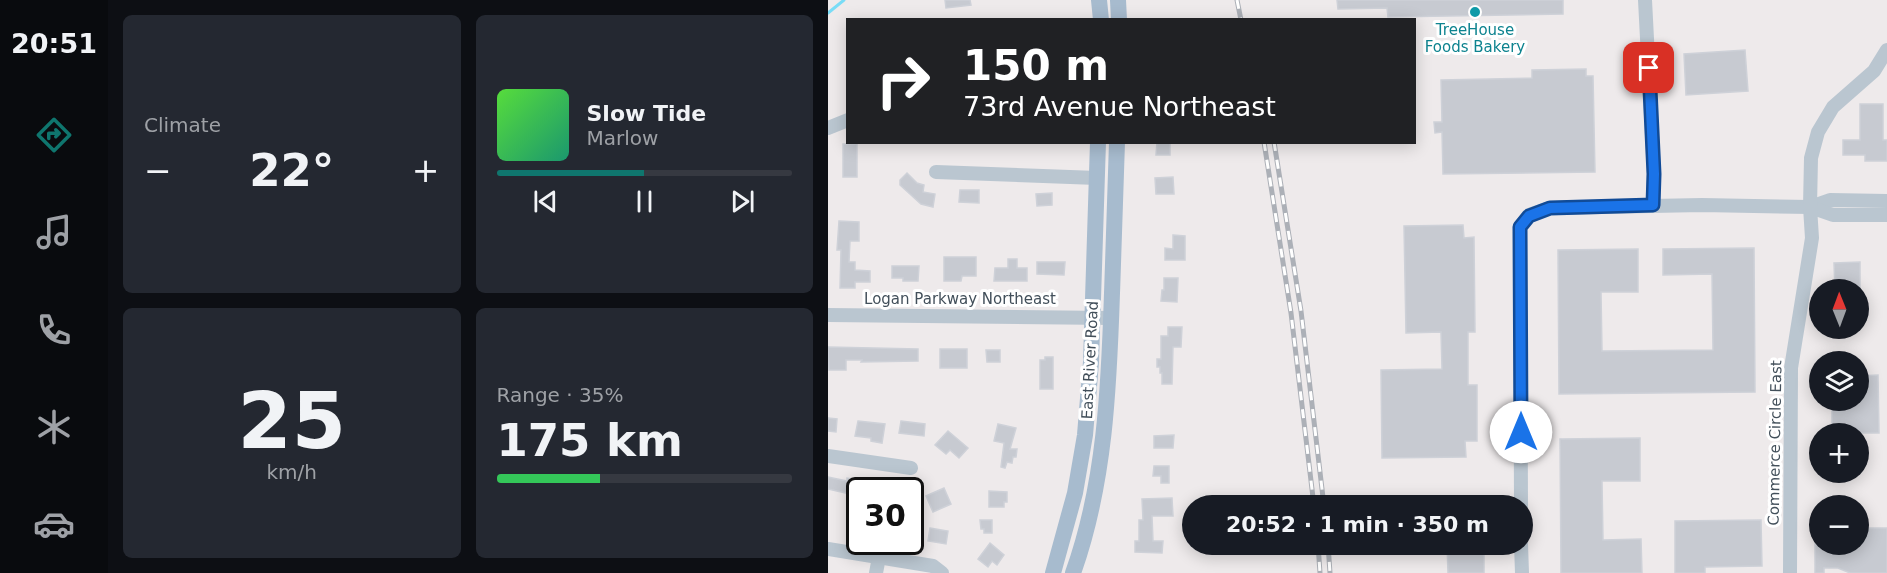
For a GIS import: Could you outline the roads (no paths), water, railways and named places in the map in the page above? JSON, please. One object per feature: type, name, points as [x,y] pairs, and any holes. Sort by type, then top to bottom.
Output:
[{"type":"main road","points":[[1099,0],[1101,18]]},
{"type":"main road","points":[[1118,0],[1119,18]]},
{"type":"main road","name":"East River Road","points":[[1053,573],[1075,493],[1085,435],[1092,362],[1098,144]]},
{"type":"main road","name":"East River Road","points":[[1073,573],[1085,530],[1102,445],[1108,390],[1117,144]]},
{"type":"street","points":[[1646,0],[1654,170],[1653,205]]},
{"type":"street","name":"Commerce Circle East","points":[[1790,573],[1791,368],[1812,238],[1811,158],[1818,132],[1833,107],[1874,71],[1887,50]]},
{"type":"street","points":[[828,128],[846,121]]},
{"type":"street","points":[[936,172],[1097,178]]},
{"type":"street","points":[[1810,207],[1830,200],[1887,201]]},
{"type":"street","points":[[1521,495],[1520,227],[1529,216],[1550,208],[1702,204],[1810,207],[1833,215],[1887,215]]},
{"type":"street","name":"Logan Parkway Northeast","points":[[828,315],[1111,318]]},
{"type":"street","points":[[828,456],[911,468]]},
{"type":"street","points":[[828,549],[933,566],[942,573]]},
{"type":"street","points":[[1521,555],[1522,573]]},
{"type":"street","points":[[876,573],[879,557]]},
{"type":"waterway","points":[[828,13],[844,0]]},
{"type":"railway","points":[[1237,0],[1241,18]]},
{"type":"railway","points":[[1264,144],[1291,313],[1313,495]]},
{"type":"railway","points":[[1274,144],[1301,311],[1323,495]]},
{"type":"railway","points":[[1319,555],[1320,573]]},
{"type":"railway","points":[[1329,555],[1330,573]]},
{"type":"place","name":"TreeHouse Foods Bakery","points":[[1475,12]]}]
